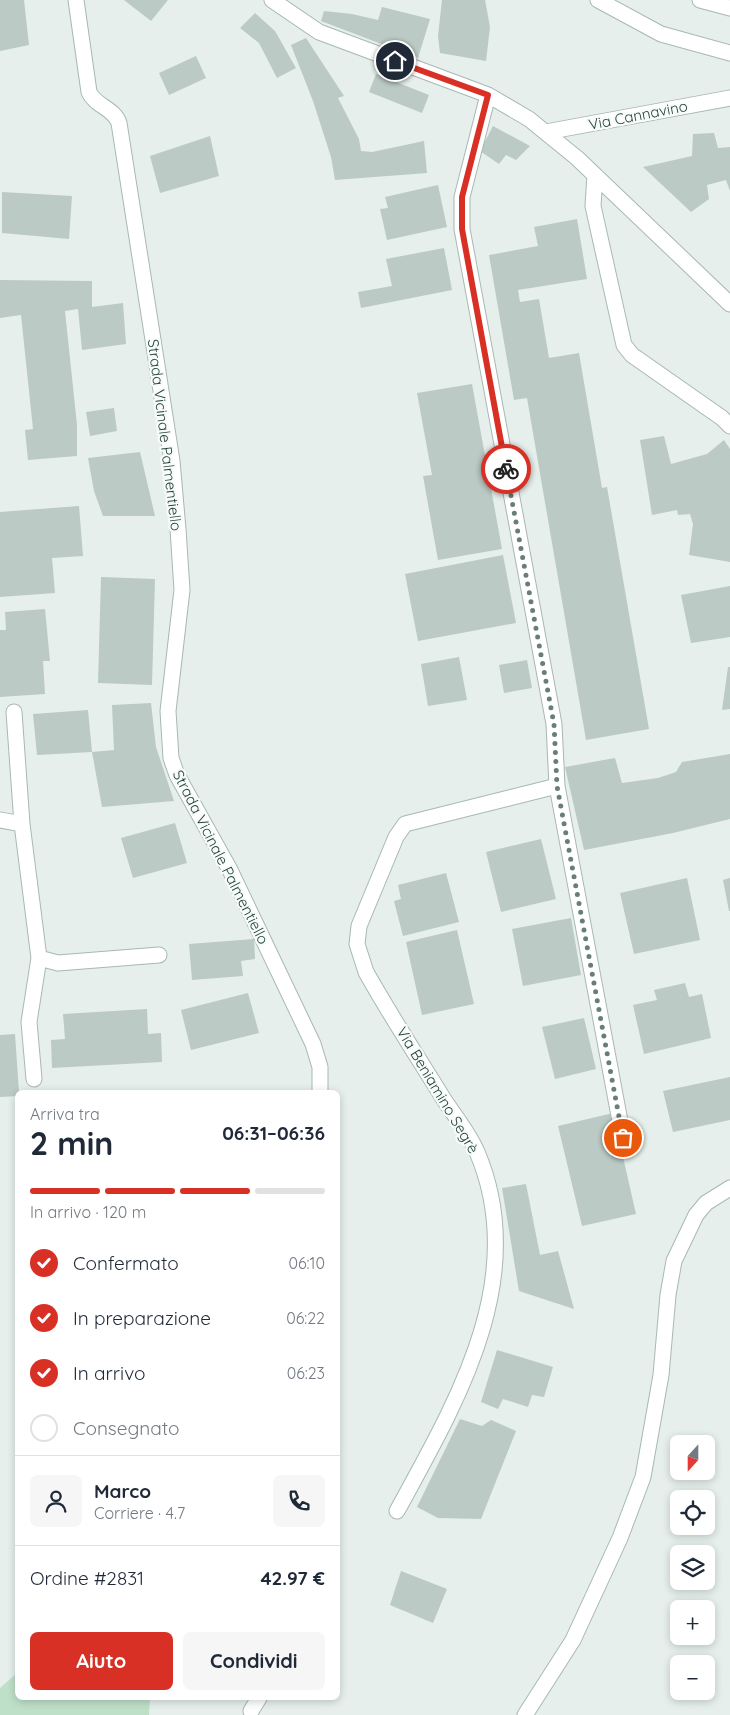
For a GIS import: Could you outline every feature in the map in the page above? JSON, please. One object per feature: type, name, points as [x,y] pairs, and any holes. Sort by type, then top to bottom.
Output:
[{"type":"street","name":"Strada Vicinale Palmentiello","points":[[76,0],[89,92],[94,100],[116,116],[119,123],[172,461],[182,590],[168,711],[171,758],[186,792],[230,870],[313,1044],[320,1067],[320,1090]]},
{"type":"street","points":[[272,0],[319,32],[488,95],[529,119],[595,175],[730,304]]},
{"type":"street","points":[[598,0],[661,34],[730,53]]},
{"type":"street","points":[[700,0],[730,8]]},
{"type":"street","points":[[488,95],[462,197],[462,229],[554,724],[557,786],[623,1138]]},
{"type":"street","name":"Via Cannavino","points":[[546,132],[730,98]]},
{"type":"street","points":[[595,175],[593,206],[624,345],[632,355],[722,418],[730,426]]},
{"type":"street","points":[[14,712],[22,824],[39,958],[29,1022],[34,1079]]},
{"type":"street","name":"Via Beniamino Segrè","points":[[397,1510],[454,1406],[480,1340],[496,1262],[494,1215],[477,1152],[366,972],[357,944],[358,926],[396,836],[406,824],[557,786]]},
{"type":"street","points":[[0,820],[22,824]]},
{"type":"street","points":[[39,958],[58,963],[159,955]]},
{"type":"street","points":[[525,1715],[573,1640],[620,1538],[643,1477],[661,1375],[668,1295],[674,1261],[696,1215],[706,1203],[730,1188]]},
{"type":"street","points":[[251,1711],[258,1700]]},
{"type":"green space","points":[[15,1675],[15,1700],[150,1700],[149,1715],[0,1715],[0,1688]]},
{"type":"building","points":[[0,0],[24,0],[29,45],[0,51]]},
{"type":"building","points":[[124,0],[168,0],[151,21]]},
{"type":"building","points":[[442,0],[485,0],[490,27],[486,61],[440,53],[438,36]]},
{"type":"building","points":[[382,7],[430,19],[418,58],[321,21],[324,11],[352,14],[378,20]]},
{"type":"building","points":[[255,13],[275,31],[296,68],[277,78],[259,43],[240,28]]},
{"type":"building","points":[[306,38],[344,96],[338,98],[359,139],[361,151],[372,152],[424,141],[427,173],[335,180],[331,157],[313,101],[291,45]]},
{"type":"building","points":[[196,56],[206,78],[169,95],[159,73]]},
{"type":"building","points":[[376,74],[429,95],[422,113],[369,92]]},
{"type":"building","points":[[493,126],[530,146],[516,160],[506,155],[499,164],[480,151]]},
{"type":"building","points":[[714,133],[718,148],[730,147],[730,191],[726,180],[707,185],[709,199],[691,212],[643,167],[692,156],[693,134]]},
{"type":"building","points":[[210,136],[219,176],[160,193],[150,156]]},
{"type":"building","points":[[438,185],[447,227],[387,240],[380,209],[388,208],[385,197]]},
{"type":"building","points":[[2,192],[72,196],[69,239],[2,233]]},
{"type":"building","points":[[577,219],[587,279],[518,290],[520,302],[539,299],[549,358],[579,353],[602,488],[607,487],[649,729],[586,740],[527,398],[514,400],[489,255],[538,246],[534,227]]},
{"type":"building","points":[[444,248],[452,290],[361,308],[358,292],[392,286],[386,259]]},
{"type":"building","points":[[0,280],[92,281],[92,307],[123,303],[126,344],[82,350],[78,309],[65,311],[77,425],[77,456],[28,460],[25,430],[33,429],[21,315],[0,318]]},
{"type":"building","points":[[472,384],[502,549],[438,560],[423,476],[432,475],[417,393]]},
{"type":"building","points":[[114,408],[117,431],[90,436],[86,412]]},
{"type":"building","points":[[664,436],[671,464],[707,454],[724,440],[730,449],[730,562],[689,555],[693,524],[690,514],[678,515],[677,510],[652,515],[640,440]]},
{"type":"building","points":[[140,452],[155,516],[103,516],[94,491],[88,458]]},
{"type":"building","points":[[79,506],[83,556],[52,558],[55,593],[0,597],[0,512]]},
{"type":"building","points":[[503,555],[516,623],[418,641],[405,574]]},
{"type":"building","points":[[101,577],[155,579],[152,685],[98,683]]},
{"type":"building","points":[[730,586],[730,637],[691,643],[681,595]]},
{"type":"building","points":[[45,609],[50,661],[43,661],[45,694],[0,697],[0,630],[6,630],[5,612]]},
{"type":"building","points":[[459,657],[467,700],[428,706],[421,664]]},
{"type":"building","points":[[527,660],[532,688],[504,693],[499,665]]},
{"type":"building","points":[[728,667],[730,667],[730,709],[722,710]]},
{"type":"building","points":[[151,703],[156,747],[174,801],[102,807],[92,752],[114,750],[112,705]]},
{"type":"building","points":[[88,710],[92,752],[37,755],[33,714]]},
{"type":"building","points":[[730,754],[730,819],[673,833],[584,850],[565,767],[615,758],[622,783],[658,778],[676,772],[682,762]]},
{"type":"building","points":[[175,823],[187,863],[133,878],[121,838]]},
{"type":"building","points":[[541,839],[556,899],[501,912],[486,852]]},
{"type":"building","points":[[446,873],[459,922],[403,936],[394,901],[401,899],[398,885]]},
{"type":"building","points":[[687,878],[700,940],[634,954],[620,893]]},
{"type":"building","points":[[730,878],[730,911],[729,911],[723,880]]},
{"type":"building","points":[[571,918],[581,975],[523,986],[512,929]]},
{"type":"building","points":[[457,930],[474,1004],[422,1015],[406,942]]},
{"type":"building","points":[[254,939],[255,959],[241,961],[243,976],[192,980],[189,944]]},
{"type":"building","points":[[685,983],[689,997],[702,994],[711,1038],[644,1054],[633,1005],[657,1000],[654,990]]},
{"type":"building","points":[[248,993],[259,1033],[191,1050],[181,1010]]},
{"type":"building","points":[[147,1009],[148,1034],[161,1033],[162,1062],[52,1068],[51,1040],[65,1039],[63,1014]]},
{"type":"building","points":[[584,1018],[596,1069],[555,1079],[542,1027]]},
{"type":"building","points":[[15,1034],[19,1090],[15,1090],[15,1096],[0,1097],[0,1035]]},
{"type":"building","points":[[730,1077],[730,1120],[673,1132],[663,1091]]},
{"type":"building","points":[[613,1113],[636,1214],[582,1226],[558,1126]]},
{"type":"building","points":[[526,1184],[540,1255],[558,1251],[574,1309],[519,1291],[502,1188]]},
{"type":"building","points":[[497,1350],[553,1367],[544,1397],[532,1395],[528,1407],[503,1399],[498,1409],[481,1402]]},
{"type":"building","points":[[460,1419],[482,1426],[491,1420],[516,1431],[481,1519],[438,1518],[417,1507]]},
{"type":"building","points":[[401,1571],[447,1589],[433,1623],[390,1605]]},
{"type":"way so far","points":[[506,469],[554,724],[557,786],[623,1138]]},
{"type":"route","points":[[395,61],[488,95],[462,197],[462,229],[506,469]]}]
